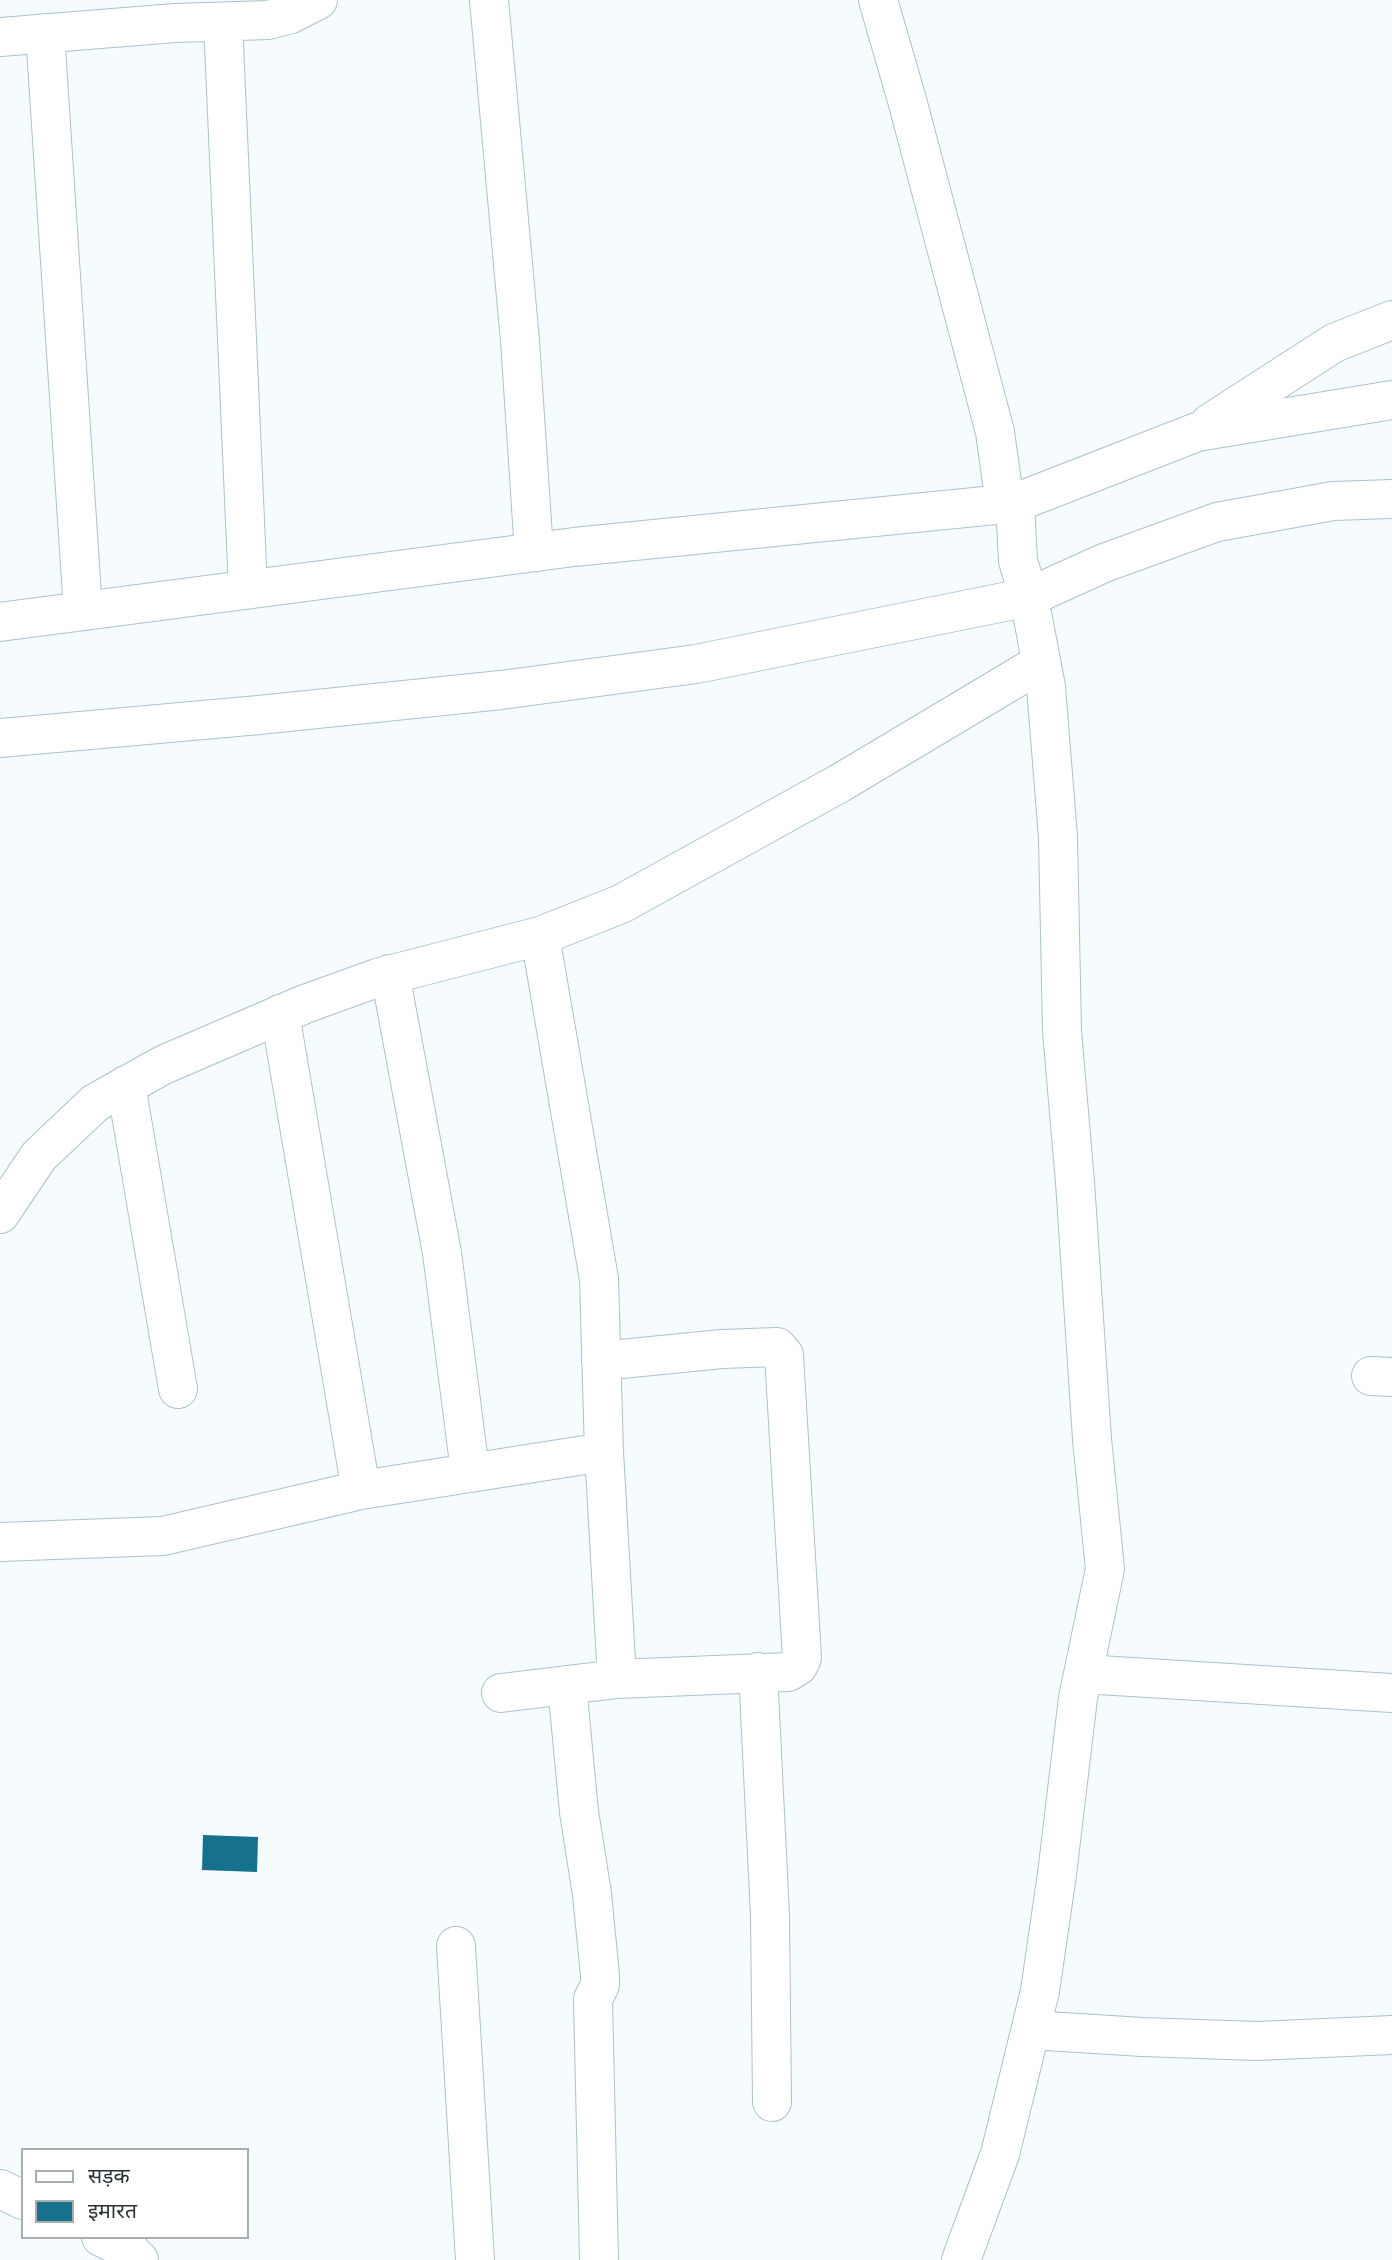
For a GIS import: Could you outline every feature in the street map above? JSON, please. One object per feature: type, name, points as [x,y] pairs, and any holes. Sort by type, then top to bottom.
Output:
[{"type":"street","points":[[0,37],[175,23],[268,20],[291,14],[318,0]]},
{"type":"street","points":[[489,0],[520,341],[534,552]]},
{"type":"street","points":[[878,0],[995,432],[1010,504],[1018,561],[1029,597],[1046,687],[1058,837],[1062,1031],[1092,1439],[1105,1569],[1078,1698],[1040,1990],[1000,2154],[961,2260]]},
{"type":"street","points":[[223,22],[247,589]]},
{"type":"street","points":[[45,33],[83,611]]},
{"type":"street","points":[[1197,432],[1334,343],[1392,320]]},
{"type":"street","points":[[0,622],[534,552],[1010,504],[1197,432],[1392,400]]},
{"type":"street","points":[[0,738],[501,690],[696,664],[1029,597],[1104,563],[1217,522],[1333,501],[1392,499]]},
{"type":"street","points":[[0,1214],[39,1156],[95,1103],[163,1065],[304,1004],[390,974],[540,936],[621,904],[839,783],[1041,663]]},
{"type":"street","points":[[540,936],[599,1279],[604,1452],[617,1679]]},
{"type":"street","points":[[390,974],[442,1253],[470,1471]]},
{"type":"street","points":[[280,1014],[361,1490]]},
{"type":"street","points":[[126,1085],[178,1390]]},
{"type":"street","points":[[501,1693],[617,1679],[788,1672],[798,1666],[802,1658],[784,1354],[777,1347],[722,1349],[601,1361]]},
{"type":"street","points":[[0,1542],[163,1536],[361,1490],[604,1452]]},
{"type":"street","points":[[758,1672],[770,1916],[772,2102]]},
{"type":"street","points":[[1083,1674],[1392,1693]]},
{"type":"street","points":[[566,1685],[600,1975],[600,1986],[593,1999],[599,2260]]},
{"type":"street","points":[[456,1946],[475,2260]]},
{"type":"street","points":[[1031,2030],[1257,2040],[1392,2035]]},
{"type":"street","points":[[0,2189],[21,2199]]},
{"type":"street","points":[[105,2239],[130,2251],[139,2260]]},
{"type":"building","points":[[203,1835],[258,1837],[257,1872],[202,1870]]}]
